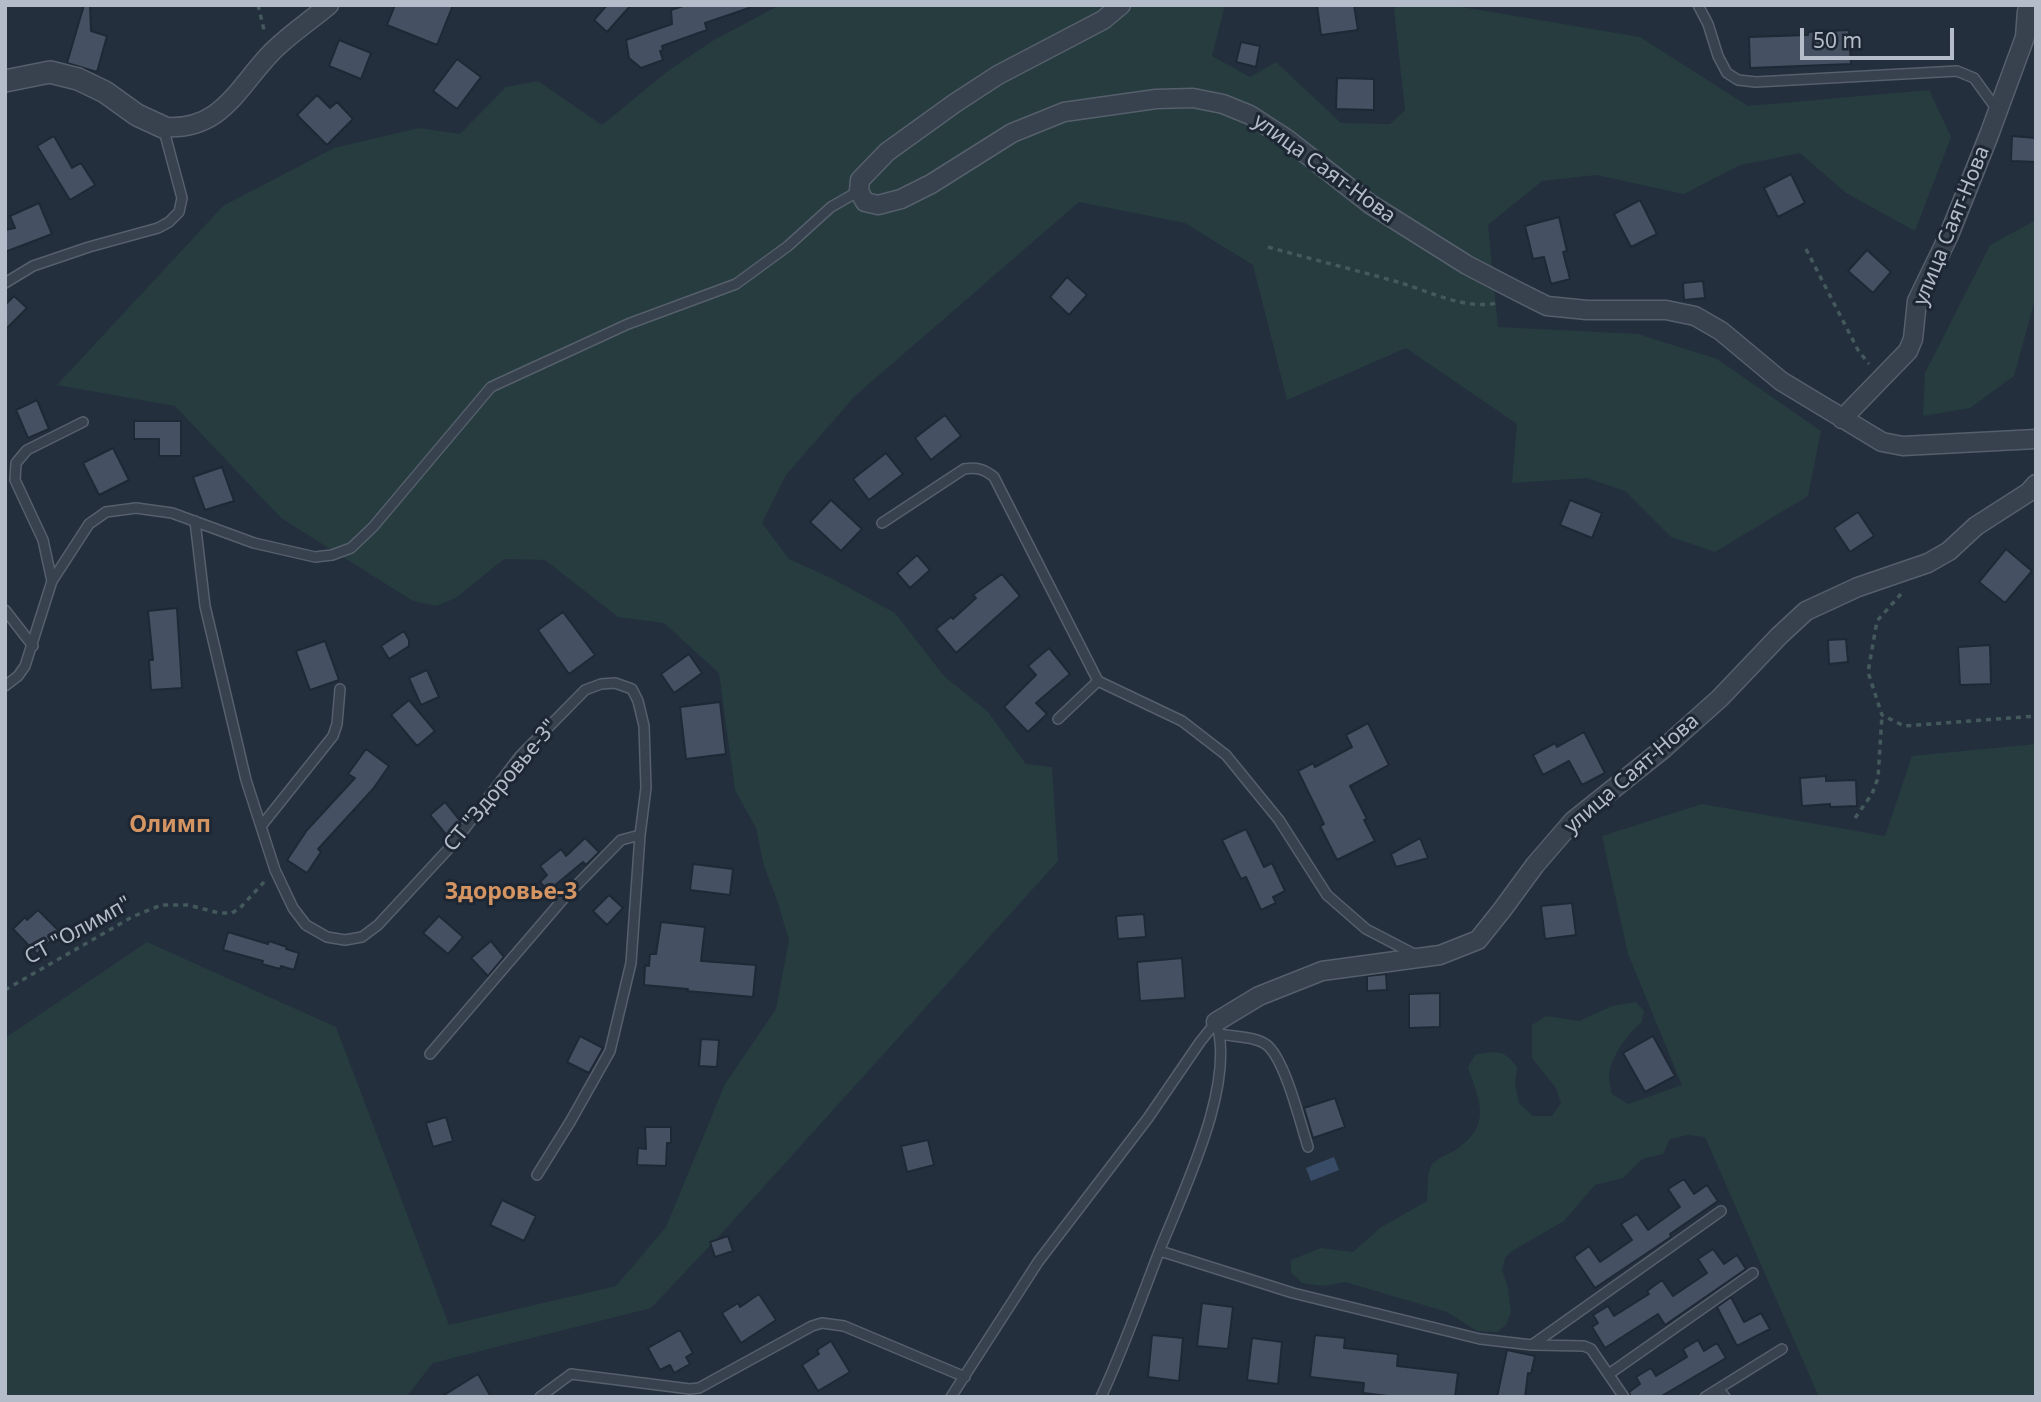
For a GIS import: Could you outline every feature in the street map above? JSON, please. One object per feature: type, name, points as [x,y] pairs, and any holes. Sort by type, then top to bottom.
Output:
[{"type":"street","points":[[5,81],[50,72],[78,79],[105,92],[137,115],[163,127],[192,126],[215,114],[239,94],[270,54],[329,5]]},
{"type":"street","points":[[859,191],[860,180],[887,152],[954,103],[998,75],[1103,20],[1121,5]]},
{"type":"street","name":"улица Саят-Нова","points":[[1842,419],[1908,351],[1913,338],[1917,301],[1949,235],[1998,111],[2025,37],[2027,8]]},
{"type":"street","name":"улица Саят-Нова","points":[[859,191],[865,202],[878,205],[901,200],[1012,133],[1064,112],[1156,99],[1194,98],[1223,104],[1250,115],[1287,139],[1370,204],[1467,265],[1547,306],[1587,310],[1666,310],[1695,316],[1721,331],[1781,381],[1882,442],[1903,446],[2036,439]]},
{"type":"street","name":"улица Саят-Нова","points":[[1218,1028],[1259,996],[1322,971],[1440,955],[1478,940],[1535,865],[1573,821],[1720,698],[1806,611],[1858,587],[1927,563],[1949,551],[1976,526],[2029,492],[2036,484]]},
{"type":"lane","points":[[1698,5],[1727,73],[1738,80],[1756,82],[1956,71],[1975,78],[1998,111]]},
{"type":"lane","points":[[5,283],[33,266],[158,228],[169,222],[179,212],[181,198],[163,127]]},
{"type":"lane","points":[[5,686],[18,676],[25,666],[52,581],[89,524],[106,512],[136,508],[172,513],[254,543],[315,557],[332,555],[351,548],[373,527],[491,387],[628,324],[736,284],[788,246],[831,207],[859,191]]},
{"type":"lane","points":[[52,581],[43,540],[15,480],[16,463],[27,450],[83,422]]},
{"type":"lane","points":[[883,523],[964,469],[975,467],[994,477],[1098,681],[1182,721],[1226,755],[1279,820],[1327,895],[1366,929],[1420,957]]},
{"type":"lane","name":"СТ \"Здоровье-3\"","points":[[195,522],[205,606],[246,780],[275,870],[293,908],[306,925],[327,937],[345,940],[362,937],[378,925],[453,844],[520,756],[585,690],[601,684],[615,683],[632,689],[645,726],[646,788],[631,963],[610,1051],[537,1175]]},
{"type":"lane","points":[[5,610],[33,646]]},
{"type":"lane","points":[[1058,719],[1098,681]]},
{"type":"lane","points":[[262,825],[333,736],[340,689]]},
{"type":"lane","points":[[430,1054],[564,898],[621,840],[640,835]]},
{"type":"lane","points":[[1218,1028],[1266,1045],[1280,1061],[1308,1147]]},
{"type":"lane","points":[[1101,1397],[1198,1155],[1220,1071],[1218,1028]]},
{"type":"lane","points":[[951,1397],[1038,1262],[1147,1118],[1200,1042],[1218,1028]]},
{"type":"lane","points":[[1532,1345],[1721,1212]]},
{"type":"lane","points":[[1160,1251],[1293,1293],[1480,1339],[1532,1345],[1584,1346],[1591,1349],[1624,1397]]},
{"type":"lane","points":[[1609,1374],[1753,1273]]},
{"type":"lane","points":[[540,1397],[571,1374],[699,1388],[822,1323],[844,1326],[965,1377]]},
{"type":"lane","points":[[1705,1397],[1782,1349]]},
{"type":"lane","points":[[1718,1389],[1725,1397]]},
{"type":"path","points":[[258,5],[270,54]]},
{"type":"path","points":[[1268,247],[1449,299],[1485,306],[1506,300],[1515,290]]},
{"type":"path","points":[[1807,248],[1858,349],[1869,365],[1884,377]]},
{"type":"path","points":[[1855,818],[1872,794],[1878,778],[1882,715],[1868,672],[1877,621],[1902,592]]},
{"type":"path","points":[[1882,715],[1904,726],[2036,716]]},
{"type":"path","name":"СТ \"Олимп\"","points":[[5,990],[132,916],[161,905],[188,905],[219,913],[232,913],[240,908],[275,870]]},
{"type":"green space","points":[[780,5],[1225,5],[1212,56],[1250,77],[1276,62],[1341,123],[1390,124],[1405,110],[1394,9],[1398,5],[1450,5],[1640,37],[1748,106],[1929,90],[1951,137],[1915,231],[1846,193],[1800,153],[1740,165],[1684,194],[1596,175],[1542,181],[1488,225],[1498,327],[1638,334],[1717,359],[1821,431],[1808,496],[1715,552],[1671,537],[1625,491],[1587,478],[1512,483],[1517,424],[1406,348],[1287,400],[1253,265],[1185,223],[1079,202],[855,396],[786,475],[762,523],[789,559],[833,579],[895,613],[944,676],[988,712],[1026,764],[1052,767],[1058,861],[651,1308],[433,1363],[406,1397],[5,1397],[5,1038],[147,942],[336,1027],[449,1325],[616,1286],[666,1227],[725,1084],[776,1009],[789,940],[764,866],[756,828],[735,790],[719,673],[664,623],[618,617],[545,560],[504,559],[456,598],[436,606],[413,601],[281,518],[175,406],[57,385],[223,206],[334,148],[419,128],[460,134],[506,87],[538,81],[602,125],[668,71],[714,40]]},
{"type":"green space","points":[[2036,220],[2036,296],[2014,376],[1970,408],[1923,416],[1925,373],[1990,245]]},
{"type":"green space","points":[[2036,744],[2036,1397],[1819,1397],[1705,1137],[1688,1135],[1670,1139],[1663,1154],[1642,1159],[1623,1178],[1595,1185],[1564,1221],[1512,1251],[1505,1258],[1502,1270],[1511,1312],[1506,1325],[1497,1332],[1477,1331],[1447,1312],[1345,1282],[1323,1286],[1302,1283],[1291,1272],[1291,1260],[1321,1248],[1353,1252],[1380,1228],[1427,1201],[1428,1177],[1433,1163],[1468,1140],[1479,1121],[1479,1101],[1468,1067],[1475,1055],[1498,1052],[1507,1057],[1517,1067],[1515,1084],[1519,1103],[1533,1116],[1552,1116],[1561,1103],[1556,1088],[1532,1058],[1532,1025],[1546,1016],[1579,1021],[1612,1006],[1636,1002],[1644,1011],[1642,1022],[1625,1039],[1612,1062],[1609,1077],[1612,1094],[1628,1104],[1682,1085],[1628,954],[1602,836],[1702,804],[1885,836],[1912,756]]},
{"type":"water","points":[[1334,1157],[1339,1170],[1311,1181],[1306,1168]]},
{"type":"building","points":[[84,5],[90,5],[91,31],[107,36],[97,72],[67,63]]},
{"type":"building","points":[[395,5],[453,5],[437,45],[387,25]]},
{"type":"building","points":[[607,5],[631,5],[607,32],[594,20]]},
{"type":"building","points":[[686,5],[749,5],[749,8],[705,23],[707,30],[662,46],[663,50],[660,51],[663,60],[641,68],[629,58],[626,40],[672,24],[671,10]]},
{"type":"building","points":[[1317,5],[1354,5],[1358,30],[1321,35]]},
{"type":"building","points":[[1849,30],[1851,64],[1750,68],[1749,37],[1808,35],[1808,32]]},
{"type":"building","points":[[339,40],[371,53],[361,79],[329,66]]},
{"type":"building","points":[[1241,42],[1260,46],[1256,67],[1236,62]]},
{"type":"building","points":[[457,59],[481,77],[457,109],[433,91]]},
{"type":"building","points":[[1337,78],[1374,79],[1374,110],[1336,109]]},
{"type":"building","points":[[317,95],[330,108],[337,102],[353,119],[327,145],[297,115]]},
{"type":"building","points":[[54,136],[72,168],[81,163],[95,185],[70,200],[37,146]]},
{"type":"building","points":[[2012,136],[2036,138],[2036,162],[2011,161]]},
{"type":"building","points":[[1791,174],[1805,203],[1778,217],[1764,188]]},
{"type":"building","points":[[1640,200],[1657,234],[1631,247],[1614,214]]},
{"type":"building","points":[[39,203],[52,234],[5,252],[5,230],[15,228],[10,216]]},
{"type":"building","points":[[1559,217],[1567,251],[1563,252],[1570,279],[1551,284],[1544,257],[1533,259],[1525,226]]},
{"type":"building","points":[[1867,250],[1891,272],[1873,293],[1848,271]]},
{"type":"building","points":[[1067,277],[1087,295],[1069,315],[1050,297]]},
{"type":"building","points":[[1703,281],[1705,298],[1684,300],[1683,283]]},
{"type":"building","points":[[14,296],[27,308],[5,330],[5,305]]},
{"type":"building","points":[[37,400],[49,429],[28,438],[16,410]]},
{"type":"building","points":[[945,415],[961,436],[931,460],[915,438]]},
{"type":"building","points":[[134,421],[181,421],[181,456],[159,456],[159,439],[134,439]]},
{"type":"building","points":[[113,448],[129,480],[99,495],[83,463]]},
{"type":"building","points":[[886,453],[903,474],[869,500],[853,479]]},
{"type":"building","points":[[222,467],[234,501],[205,510],[193,477]]},
{"type":"building","points":[[831,500],[862,529],[841,551],[810,522]]},
{"type":"building","points":[[1570,500],[1602,513],[1592,538],[1560,525]]},
{"type":"building","points":[[1858,512],[1874,536],[1850,552],[1834,528]]},
{"type":"building","points":[[2006,549],[2032,571],[2005,603],[1979,582]]},
{"type":"building","points":[[917,555],[930,570],[910,588],[897,573]]},
{"type":"building","points":[[1002,574],[1020,596],[956,653],[936,629],[951,617],[953,619],[976,598],[973,595]]},
{"type":"building","points":[[177,608],[182,688],[151,690],[149,660],[153,660],[148,611]]},
{"type":"building","points":[[563,612],[595,655],[569,674],[538,630]]},
{"type":"building","points":[[404,631],[409,646],[389,659],[381,646]]},
{"type":"building","points":[[1846,639],[1848,662],[1829,664],[1828,640]]},
{"type":"building","points":[[325,641],[339,680],[310,690],[296,651]]},
{"type":"building","points":[[1990,645],[1991,684],[1960,685],[1958,647]]},
{"type":"building","points":[[1049,648],[1070,674],[1036,703],[1047,714],[1028,732],[1004,707],[1036,675],[1028,666]]},
{"type":"building","points":[[689,654],[702,673],[674,693],[661,674]]},
{"type":"building","points":[[427,670],[439,697],[421,705],[409,678]]},
{"type":"building","points":[[409,700],[435,731],[417,746],[391,715]]},
{"type":"building","points":[[720,702],[726,754],[686,759],[680,707]]},
{"type":"building","points":[[1368,723],[1389,765],[1350,786],[1375,841],[1337,860],[1320,826],[1324,824],[1298,771],[1313,763],[1315,767],[1352,747],[1346,735]]},
{"type":"building","points":[[1584,732],[1605,773],[1582,785],[1569,761],[1543,775],[1533,755],[1555,743],[1557,747]]},
{"type":"building","points":[[366,749],[389,766],[373,789],[318,849],[321,852],[307,873],[287,860],[307,830],[355,778],[348,774]]},
{"type":"building","points":[[1826,776],[1826,781],[1856,780],[1857,806],[1802,806],[1800,778]]},
{"type":"building","points":[[445,802],[461,822],[449,838],[430,815]]},
{"type":"building","points":[[1246,829],[1264,867],[1272,863],[1285,891],[1273,897],[1276,903],[1261,910],[1246,877],[1241,879],[1222,840]]},
{"type":"building","points":[[585,838],[599,852],[586,865],[583,862],[548,891],[540,882],[547,875],[540,866],[561,849],[566,856]]},
{"type":"building","points":[[1420,838],[1428,858],[1396,867],[1391,854]]},
{"type":"building","points":[[693,864],[733,869],[730,895],[690,890]]},
{"type":"building","points":[[609,895],[623,908],[607,925],[593,911]]},
{"type":"building","points":[[1572,903],[1576,935],[1545,939],[1541,906]]},
{"type":"building","points":[[38,910],[60,932],[37,954],[13,929],[25,917],[27,920]]},
{"type":"building","points":[[1144,914],[1146,937],[1118,939],[1116,916]]},
{"type":"building","points":[[439,916],[463,937],[448,954],[423,933]]},
{"type":"building","points":[[661,922],[705,927],[701,961],[756,965],[753,997],[644,985],[645,965],[649,966],[650,954],[656,954]]},
{"type":"building","points":[[228,932],[268,944],[269,941],[299,953],[294,970],[262,964],[263,961],[223,950]]},
{"type":"building","points":[[491,941],[504,957],[488,976],[471,958]]},
{"type":"building","points":[[1182,958],[1185,998],[1140,1001],[1137,962]]},
{"type":"building","points":[[1386,974],[1387,990],[1367,991],[1367,976]]},
{"type":"building","points":[[1440,993],[1440,1027],[1409,1028],[1409,994]]},
{"type":"building","points":[[580,1036],[603,1048],[589,1073],[567,1062]]},
{"type":"building","points":[[1653,1036],[1675,1076],[1645,1092],[1623,1053]]},
{"type":"building","points":[[701,1039],[719,1040],[717,1067],[699,1066]]},
{"type":"building","points":[[1335,1098],[1345,1127],[1313,1138],[1304,1108]]},
{"type":"building","points":[[446,1117],[453,1141],[433,1147],[426,1123]]},
{"type":"building","points":[[645,1127],[671,1127],[666,1166],[637,1165],[638,1148],[646,1149]]},
{"type":"building","points":[[928,1140],[934,1165],[907,1172],[901,1146]]},
{"type":"building","points":[[1684,1179],[1694,1194],[1707,1185],[1718,1201],[1670,1234],[1671,1237],[1595,1288],[1574,1257],[1589,1246],[1600,1262],[1632,1240],[1621,1224],[1637,1214],[1648,1230],[1680,1207],[1668,1189]]},
{"type":"building","points":[[502,1200],[536,1216],[524,1241],[490,1225]]},
{"type":"building","points":[[728,1236],[733,1251],[715,1257],[710,1242]]},
{"type":"building","points":[[1713,1249],[1724,1264],[1737,1255],[1746,1269],[1665,1325],[1658,1314],[1605,1348],[1592,1327],[1598,1323],[1593,1315],[1608,1306],[1614,1316],[1649,1294],[1647,1291],[1662,1280],[1673,1296],[1707,1273],[1698,1259]]},
{"type":"building","points":[[759,1294],[776,1320],[741,1343],[722,1313],[738,1303],[740,1307]]},
{"type":"building","points":[[1731,1297],[1744,1322],[1761,1313],[1770,1329],[1737,1346],[1717,1307]]},
{"type":"building","points":[[1202,1303],[1233,1307],[1228,1349],[1197,1346]]},
{"type":"building","points":[[680,1330],[693,1353],[686,1357],[690,1364],[674,1373],[670,1365],[660,1370],[648,1348]]},
{"type":"building","points":[[1152,1335],[1183,1338],[1179,1381],[1148,1377]]},
{"type":"building","points":[[1315,1335],[1345,1338],[1344,1348],[1398,1354],[1397,1366],[1458,1373],[1455,1397],[1396,1397],[1363,1393],[1364,1383],[1310,1377]]},
{"type":"building","points":[[1252,1338],[1282,1342],[1278,1384],[1247,1380]]},
{"type":"building","points":[[1698,1340],[1704,1351],[1717,1343],[1726,1358],[1660,1397],[1631,1397],[1629,1392],[1640,1384],[1636,1377],[1651,1368],[1656,1376],[1687,1357],[1683,1349]]},
{"type":"building","points":[[831,1341],[850,1372],[818,1391],[802,1365],[819,1354],[817,1350]]},
{"type":"building","points":[[1507,1350],[1535,1356],[1531,1374],[1528,1373],[1525,1397],[1497,1397]]},
{"type":"building","points":[[478,1374],[491,1397],[441,1397]]},
{"type":"district","name":"Олимп","points":[[170,825]]},
{"type":"district","name":"Здоровье-3","points":[[511,892]]}]
